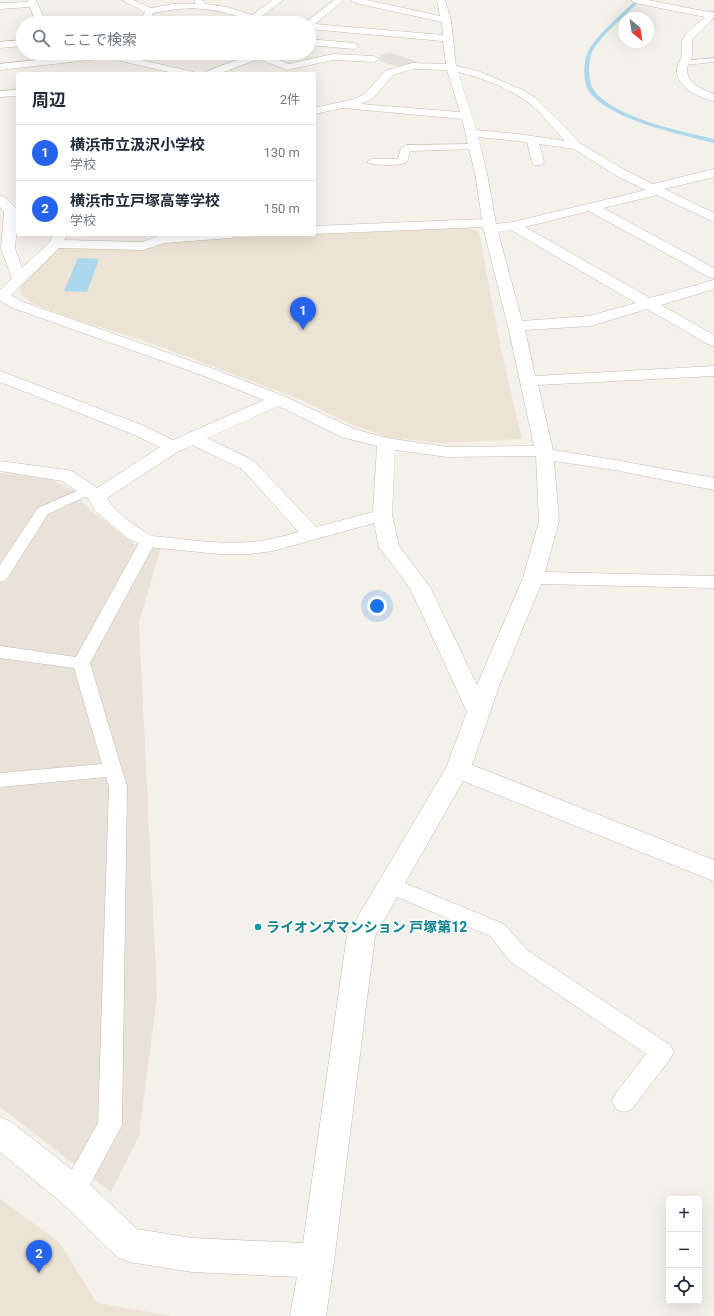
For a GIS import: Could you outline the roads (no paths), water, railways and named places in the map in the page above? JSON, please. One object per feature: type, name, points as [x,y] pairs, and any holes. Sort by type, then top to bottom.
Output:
[{"type":"street","points":[[126,0],[150,11],[200,3],[246,16]]},
{"type":"street","points":[[216,8],[224,0]]},
{"type":"street","points":[[256,16],[279,0]]},
{"type":"street","points":[[316,19],[340,0]]},
{"type":"street","points":[[355,0],[377,2],[446,20]]},
{"type":"street","points":[[308,1316],[317,1261],[361,935],[458,769],[480,712],[488,686],[533,578],[549,521],[544,453],[516,326],[489,226],[481,173],[467,116],[452,67],[446,20],[441,0]]},
{"type":"street","points":[[635,0],[712,15]]},
{"type":"street","points":[[0,6],[33,2],[38,16]]},
{"type":"street","points":[[148,16],[150,11]]},
{"type":"street","points":[[712,15],[688,38],[686,43],[687,55],[682,69],[686,80],[700,93],[714,98]]},
{"type":"street","points":[[316,26],[448,38]]},
{"type":"street","points":[[316,43],[370,52]]},
{"type":"street","points":[[0,45],[16,44]]},
{"type":"street","points":[[370,52],[373,62],[398,70]]},
{"type":"street","points":[[273,60],[287,68],[333,57],[370,52]]},
{"type":"street","points":[[0,67],[42,60]]},
{"type":"street","points":[[61,60],[67,72]]},
{"type":"street","points":[[129,60],[181,72]]},
{"type":"street","points":[[214,72],[246,60]]},
{"type":"street","points":[[316,111],[357,102],[369,96],[389,73],[398,70],[412,66],[452,67],[474,73],[519,92],[533,101],[577,146],[621,173],[714,218]]},
{"type":"street","points":[[0,94],[16,93]]},
{"type":"street","points":[[316,100],[376,109],[467,116]]},
{"type":"street","points":[[470,133],[513,136],[577,146]]},
{"type":"street","points":[[532,139],[538,162]]},
{"type":"street","points":[[316,230],[513,226],[591,207],[714,173]]},
{"type":"street","points":[[7,207],[4,240],[19,278]]},
{"type":"street","points":[[591,207],[714,274]]},
{"type":"street","points":[[513,226],[650,303],[714,341]]},
{"type":"street","points":[[203,236],[162,239],[144,246],[58,239],[1,296],[18,306],[205,371],[278,400],[348,433],[386,443],[447,452],[544,453],[714,484]]},
{"type":"street","points":[[516,326],[590,321],[714,284]]},
{"type":"street","points":[[529,381],[714,371]]},
{"type":"street","points":[[0,376],[136,429],[173,447]]},
{"type":"street","points":[[92,493],[173,447],[278,400]]},
{"type":"street","points":[[193,438],[248,465],[312,534]]},
{"type":"street","points":[[386,443],[382,514],[389,547],[420,588],[480,712]]},
{"type":"street","points":[[0,466],[67,476],[92,493],[102,507],[136,535],[148,541],[220,548],[250,548],[312,534],[382,514]]},
{"type":"street","points":[[533,578],[714,582]]},
{"type":"street","points":[[458,769],[714,871]]},
{"type":"street","points":[[0,1132],[73,1191],[129,1245],[192,1255],[317,1261]]},
{"type":"lane","points":[[684,63],[714,60]]},
{"type":"lane","points":[[395,142],[406,148],[474,147]]},
{"type":"lane","points":[[372,162],[402,162],[406,148]]},
{"type":"lane","points":[[0,577],[43,511],[92,493]]},
{"type":"lane","points":[[73,1191],[110,1125],[118,787],[81,663],[148,541]]},
{"type":"lane","points":[[0,652],[81,663]]},
{"type":"lane","points":[[0,780],[113,770]]},
{"type":"lane","points":[[390,885],[496,930],[519,956],[662,1052],[624,1101]]},
{"type":"water","points":[[78,258],[99,259],[87,292],[64,291]]},
{"type":"waterway","points":[[638,0],[591,49],[587,68],[590,89],[601,101],[631,116],[667,129],[714,141]]},
{"type":"place","name":"横浜市立汲沢小学校","points":[[303,330]]},
{"type":"place","name":"ライオンズマンション 戸塚第12","points":[[258,927]]},
{"type":"place","name":"横浜市立戸塚高等学校","points":[[39,1273]]}]
